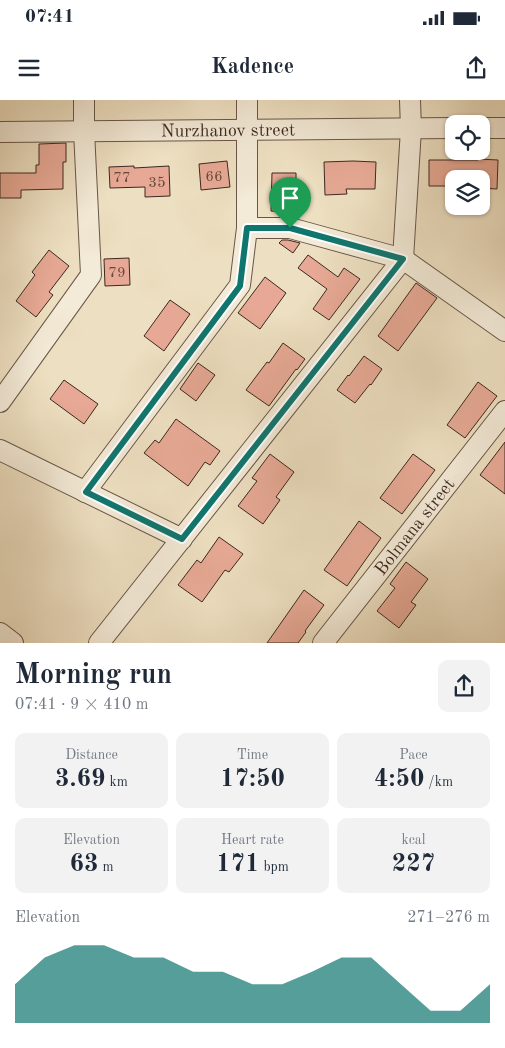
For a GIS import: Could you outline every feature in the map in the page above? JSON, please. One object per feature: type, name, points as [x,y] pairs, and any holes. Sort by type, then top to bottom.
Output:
[{"type":"street","points":[[0,402],[90,275],[84,100]]},
{"type":"street","points":[[86,492],[240,286],[247,228],[247,100]]},
{"type":"street","points":[[99,643],[403,259],[411,128],[410,100]]},
{"type":"street","name":"Nurzhanov street","points":[[0,132],[445,128]]},
{"type":"street","points":[[490,128],[505,128]]},
{"type":"street","points":[[247,228],[290,228],[403,259],[505,332]]},
{"type":"street","name":"Bolmana street","points":[[323,643],[505,411]]},
{"type":"street","points":[[0,450],[182,539]]},
{"type":"street","points":[[0,633],[13,643]]},
{"type":"building","points":[[66,143],[66,162],[63,162],[63,189],[21,190],[21,198],[0,198],[0,173],[36,173],[36,165],[39,165],[39,144]]},
{"type":"building","points":[[429,160],[498,160],[497,189],[490,189],[490,170],[445,170],[445,186],[429,186]]},
{"type":"building","points":[[227,161],[230,187],[201,190],[199,164]]},
{"type":"building","points":[[324,162],[376,162],[375,189],[346,189],[347,194],[325,195]]},
{"type":"building","points":[[134,166],[134,168],[169,166],[170,196],[145,197],[145,187],[110,188],[109,167]]},
{"type":"building","points":[[272,173],[296,173],[296,191],[288,191],[287,212],[271,211]]},
{"type":"building","points":[[282,240],[300,243],[293,253],[279,243]]},
{"type":"building","points":[[49,250],[69,266],[49,292],[53,295],[36,317],[16,301],[35,275],[32,272]]},
{"type":"building","points":[[308,255],[338,277],[344,268],[360,279],[329,320],[313,309],[327,289],[298,268]]},
{"type":"building","points":[[129,258],[130,285],[105,286],[104,259]]},
{"type":"building","points":[[265,277],[286,293],[260,329],[238,313]]},
{"type":"building","points":[[416,283],[437,298],[398,351],[378,336]]},
{"type":"building","points":[[170,300],[190,314],[164,351],[144,336]]},
{"type":"building","points":[[283,343],[305,359],[269,406],[246,390]]},
{"type":"building","points":[[364,356],[382,369],[355,403],[337,390]]},
{"type":"building","points":[[198,363],[215,375],[196,401],[180,389]]},
{"type":"building","points":[[64,380],[98,404],[84,424],[50,399]]},
{"type":"building","points":[[478,382],[497,396],[465,438],[447,425]]},
{"type":"building","points":[[176,419],[220,451],[210,465],[205,462],[188,486],[144,453],[155,440],[159,443]]},
{"type":"building","points":[[505,442],[505,494],[480,475]]},
{"type":"building","points":[[270,454],[294,472],[276,497],[280,500],[263,524],[238,506],[257,481],[252,478]]},
{"type":"building","points":[[413,454],[435,470],[402,514],[380,498]]},
{"type":"building","points":[[359,521],[381,538],[347,586],[324,570]]},
{"type":"building","points":[[219,537],[243,554],[229,572],[225,570],[202,602],[178,585],[197,560],[201,563]]},
{"type":"building","points":[[406,562],[428,579],[411,602],[416,605],[399,628],[377,611],[395,588],[390,584]]},
{"type":"building","points":[[304,590],[324,605],[306,632],[298,643],[267,643]]},
{"type":"route","points":[[247,228],[290,228],[403,259],[182,539],[86,492],[240,286],[247,228]]}]
